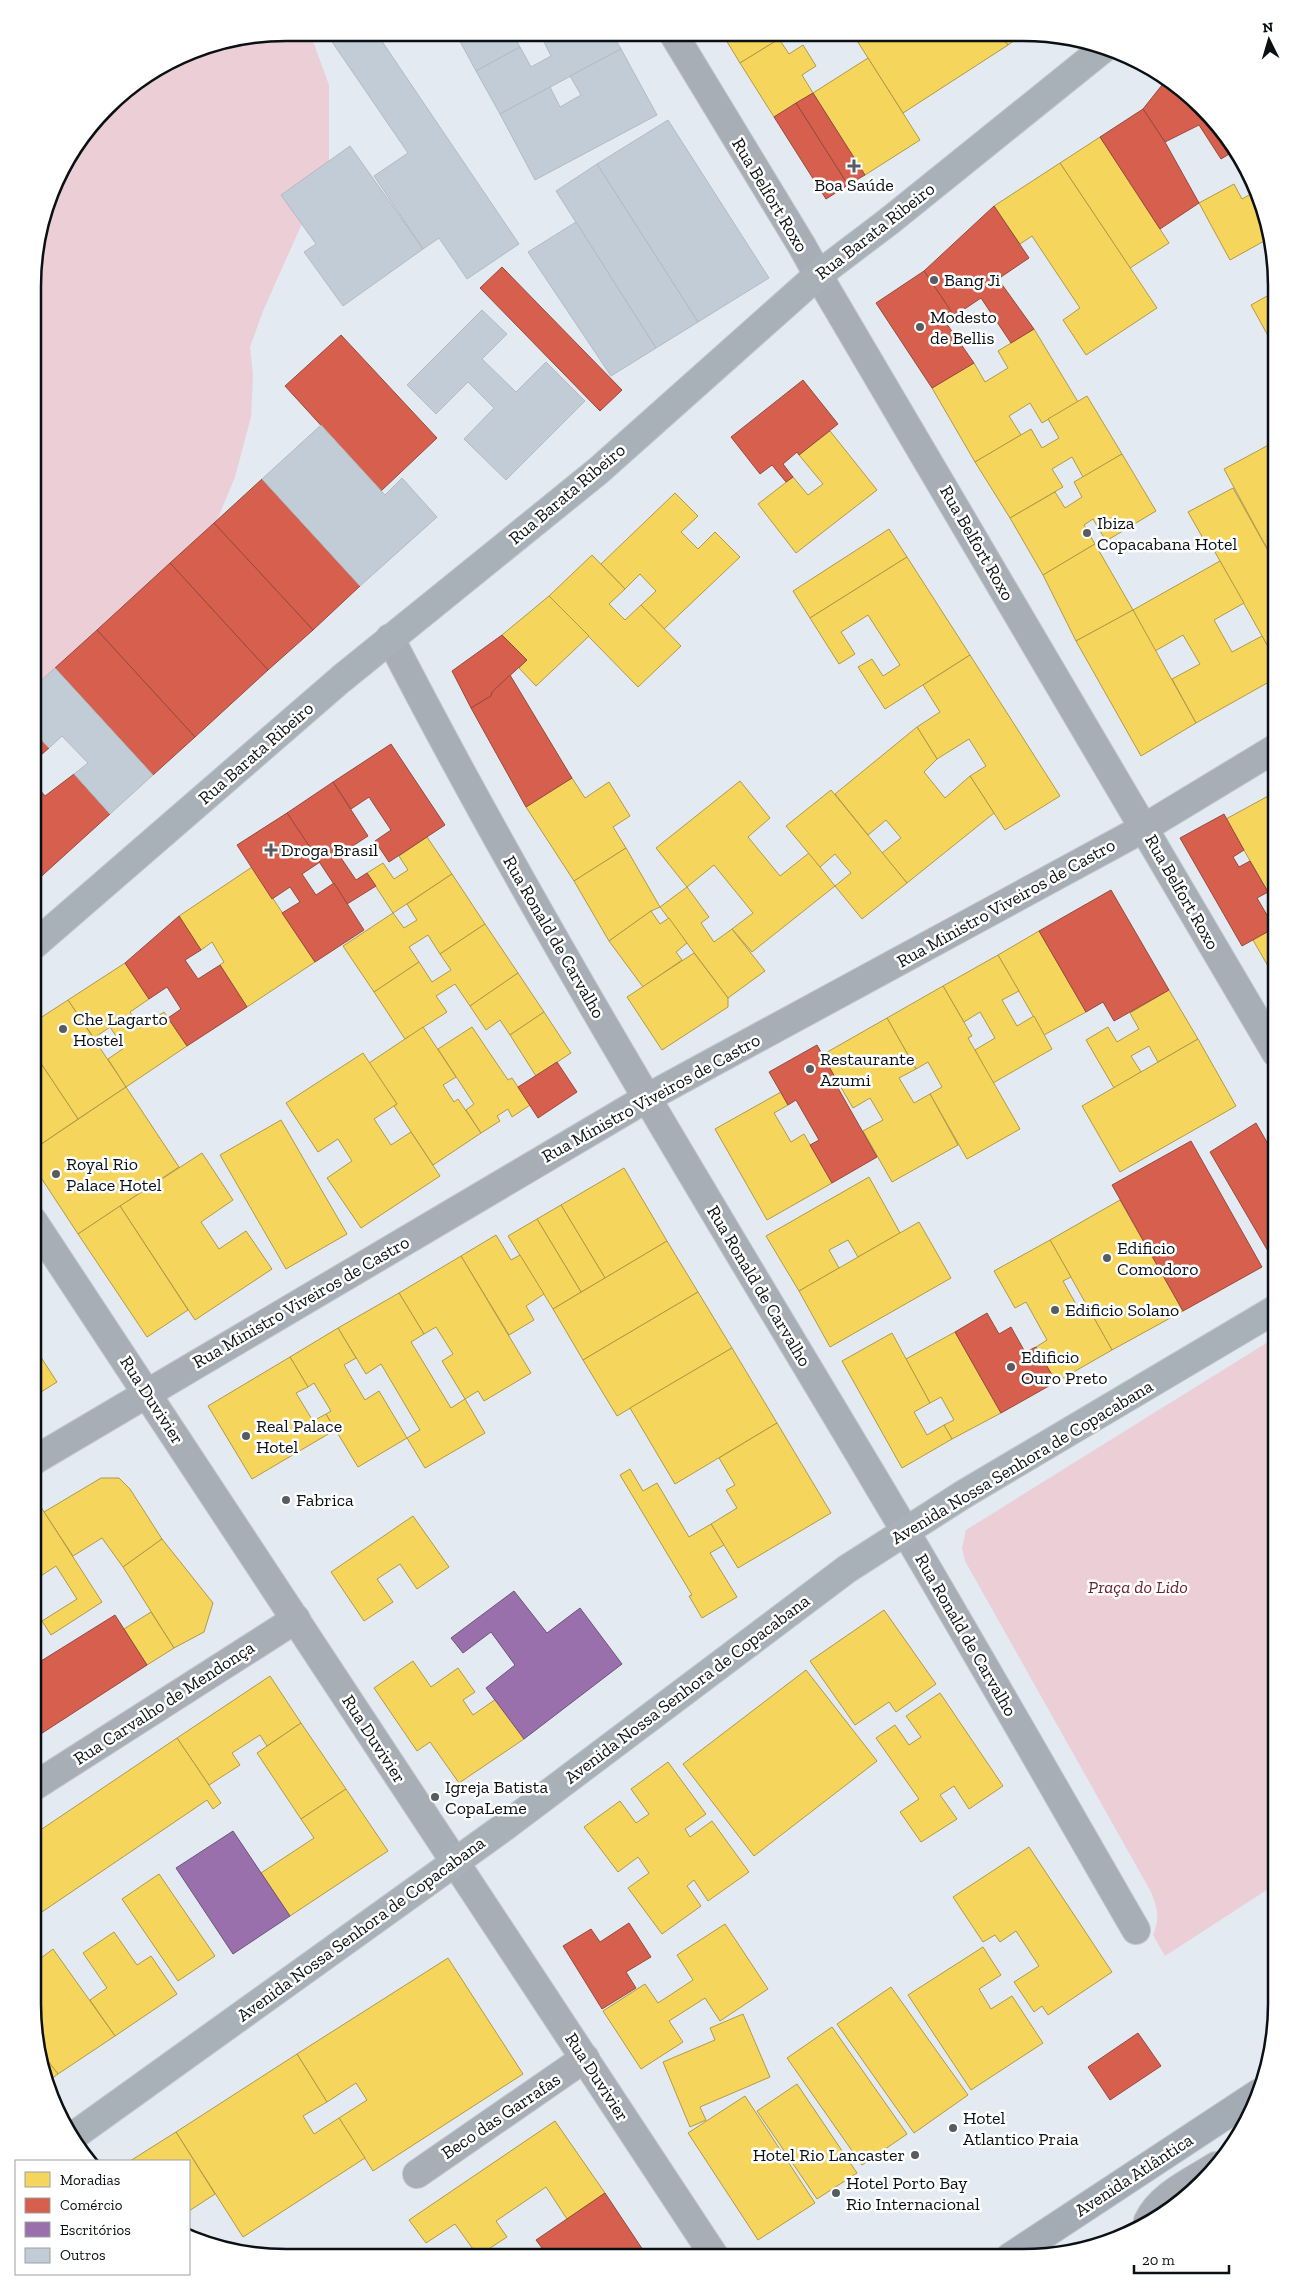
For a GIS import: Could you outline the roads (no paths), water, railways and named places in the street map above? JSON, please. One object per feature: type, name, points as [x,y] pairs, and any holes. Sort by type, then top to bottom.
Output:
[{"type":"highway","name":"Avenida Atlântica","points":[[1024,2249],[1247,2101]]},
{"type":"main road","name":"Rua Barata Ribeiro","points":[[41,939],[390,638],[598,471],[818,276],[1098,53]]},
{"type":"main road","name":"Avenida Nossa Senhora de Copacabana","points":[[78,2133],[512,1821],[828,1582],[964,1494],[1268,1314]]},
{"type":"street","name":"Rua Belfort Roxo","points":[[678,41],[802,246],[1268,1039]]},
{"type":"street","name":"Rua Ronald de Carvalho","points":[[390,638],[455,764],[647,1098],[905,1532],[1136,1930]]},
{"type":"street","name":"Rua Ministro Viveiros de Castro","points":[[41,1457],[647,1098],[1144,828],[1268,753]]},
{"type":"street","name":"Rua Duvivier","points":[[41,1232],[710,2249]]},
{"type":"street","name":"Rua Carvalho de Mendonça","points":[[41,1782],[296,1619]]},
{"type":"street","name":"Beco das Garrafas","points":[[417,2174],[585,2058]]},
{"type":"street","points":[[1153,2211],[1163,2200],[1189,2183]]},
{"type":"place","name":"Boa Saúde","points":[[854,166]]},
{"type":"place","name":"Bang Ji","points":[[934,280]]},
{"type":"place","name":"Modesto de Bellis","points":[[920,327]]},
{"type":"place","name":"Ibiza Copacabana Hotel","points":[[1087,533]]},
{"type":"place","name":"Droga Brasil","points":[[271,850]]},
{"type":"place","name":"Che Lagarto Hostel","points":[[63,1029]]},
{"type":"place","name":"Restaurante Azumi","points":[[810,1069]]},
{"type":"place","name":"Royal Rio Palace Hotel","points":[[56,1174]]},
{"type":"place","name":"Edificio Comodoro","points":[[1107,1258]]},
{"type":"place","name":"Edificio Solano","points":[[1055,1310]]},
{"type":"place","name":"Edificio Ouro Preto","points":[[1011,1367]]},
{"type":"place","name":"Real Palace Hotel","points":[[246,1436]]},
{"type":"place","name":"Fabrica","points":[[286,1500]]},
{"type":"place","name":"Igreja Batista CopaLeme","points":[[435,1797]]},
{"type":"place","name":"Hotel Atlantico Praia","points":[[953,2128]]},
{"type":"place","name":"Hotel Rio Lancaster","points":[[915,2155]]},
{"type":"place","name":"Hotel Porto Bay Rio Internacional","points":[[836,2193]]},
{"type":"park label","name":"Praça do Lido","points":[[1138,1587]]}]
